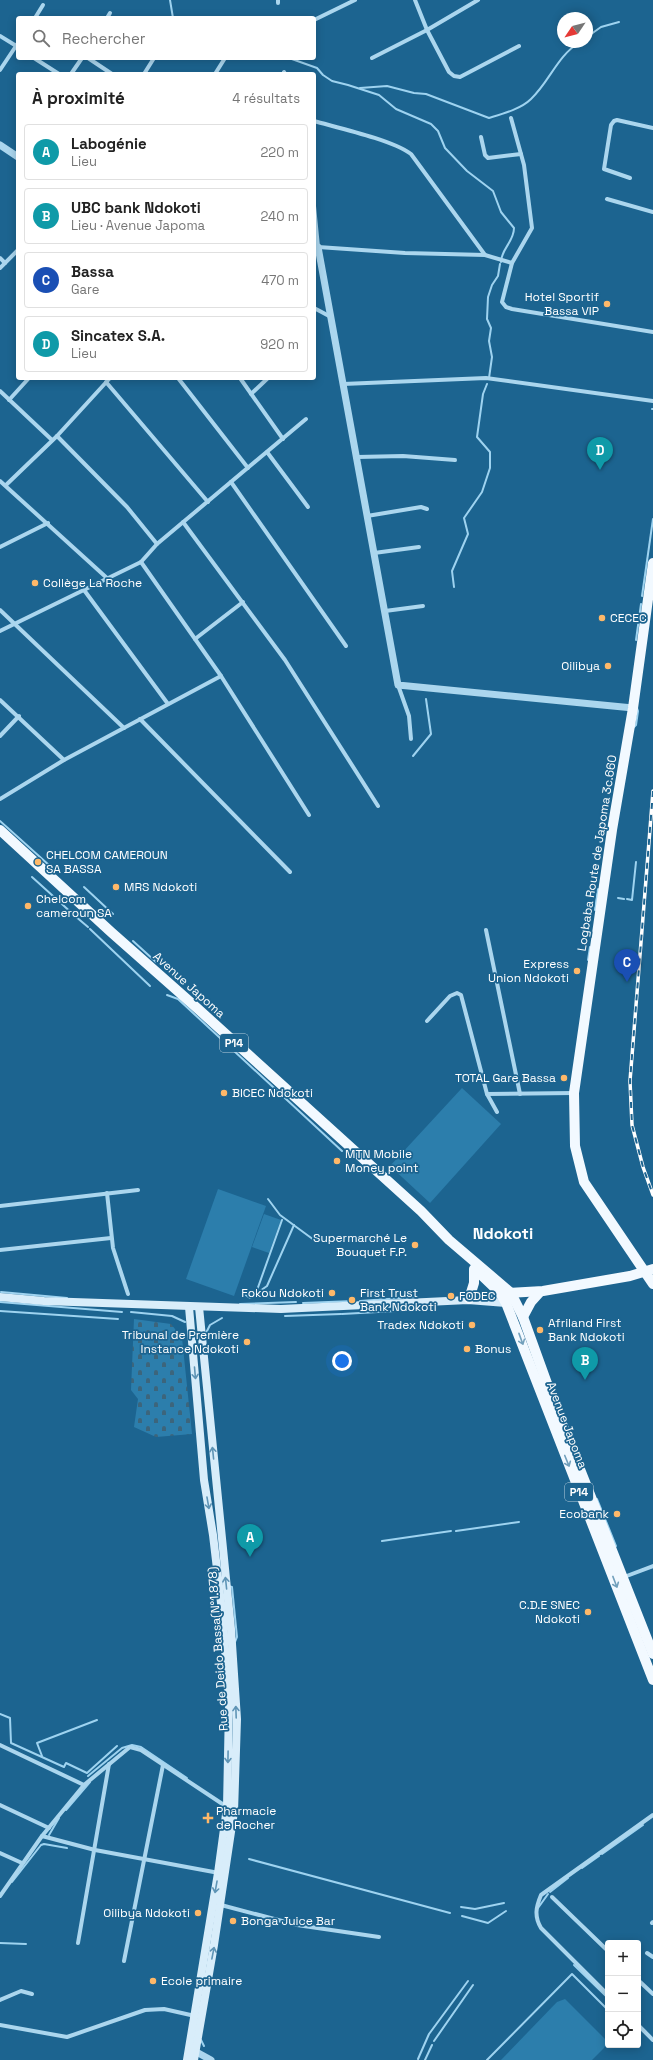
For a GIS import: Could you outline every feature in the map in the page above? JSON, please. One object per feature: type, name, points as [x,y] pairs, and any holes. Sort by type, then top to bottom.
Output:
[{"type":"main road","name":"Logbaba Route de Japoma 3c.660","points":[[653,563],[633,708],[612,830],[574,1093],[575,1146],[584,1182],[649,1270],[653,1284]]},
{"type":"main road","name":"Avenue Japoma","points":[[0,830],[421,1211],[467,1256],[478,1263],[505,1293],[523,1317],[557,1411],[653,1654]]},
{"type":"main road","name":"Avenue Japoma","points":[[467,1256],[474,1269],[505,1293]]},
{"type":"main road","points":[[468,1300],[474,1283],[474,1269]]},
{"type":"main road","points":[[468,1300],[505,1293],[542,1291],[649,1270]]},
{"type":"main road","points":[[0,1297],[44,1301],[281,1309],[468,1300],[511,1302],[542,1291]]},
{"type":"main road","points":[[523,1317],[531,1302],[542,1291]]},
{"type":"main road","name":"Avenue Japoma","points":[[511,1302],[653,1680]]},
{"type":"main road","points":[[189,1307],[204,1480],[213,1535],[223,1620],[229,1705],[226,1807],[222,1873],[197,2017]]},
{"type":"main road","name":"Rue de Deido Bassa(N°1.878)","points":[[194,2060],[192,2050],[197,2017],[220,1905],[222,1873],[234,1804],[236,1704],[231,1629],[199,1307]]},
{"type":"main road","points":[[187,2060],[192,2050]]},
{"type":"street","points":[[316,19],[355,0]]},
{"type":"street","points":[[415,0],[427,30],[449,72],[454,76],[460,77],[519,46]]},
{"type":"street","points":[[372,58],[427,30],[478,0]]},
{"type":"street","points":[[35,16],[43,5]]},
{"type":"street","points":[[0,36],[16,44]]},
{"type":"street","points":[[0,70],[16,46]]},
{"type":"street","points":[[37,60],[56,72]]},
{"type":"street","points":[[72,72],[81,60]]},
{"type":"street","points":[[91,60],[109,72]]},
{"type":"street","points":[[145,72],[153,60]]},
{"type":"street","points":[[216,72],[225,60]]},
{"type":"street","points":[[511,118],[521,154],[529,198],[532,228],[512,263],[502,302],[506,307],[532,313],[653,332]]},
{"type":"street","points":[[630,178],[604,169],[611,125],[617,120],[653,128]]},
{"type":"street","points":[[316,122],[405,149],[411,154],[485,255]]},
{"type":"street","points":[[481,137],[485,155],[488,158],[521,154]]},
{"type":"street","points":[[0,145],[16,154]]},
{"type":"street","points":[[607,199],[653,212]]},
{"type":"street","points":[[411,739],[409,716],[398,685],[331,317],[316,247],[405,253],[485,255],[512,263]]},
{"type":"street","points":[[0,268],[16,252]]},
{"type":"street","points":[[0,258],[5,263]]},
{"type":"street","points":[[316,309],[331,317]]},
{"type":"street","points":[[343,384],[486,378],[653,401]]},
{"type":"street","points":[[10,400],[27,380]]},
{"type":"street","points":[[180,380],[248,468]]},
{"type":"street","points":[[241,380],[283,439]]},
{"type":"street","points":[[251,394],[266,380]]},
{"type":"street","points":[[6,485],[57,436],[106,382],[208,502]]},
{"type":"street","points":[[0,391],[52,440]]},
{"type":"street","points":[[0,631],[140,562],[157,544],[306,419]]},
{"type":"street","points":[[57,436],[127,507],[157,544]]},
{"type":"street","points":[[267,452],[308,507]]},
{"type":"street","points":[[357,457],[403,456],[455,460]]},
{"type":"street","points":[[0,481],[108,579]]},
{"type":"street","points":[[231,482],[346,646]]},
{"type":"street","points":[[368,516],[421,507],[427,509]]},
{"type":"street","points":[[183,522],[285,660],[378,806]]},
{"type":"street","points":[[0,547],[48,523]]},
{"type":"street","points":[[374,552],[419,547]]},
{"type":"street","points":[[140,562],[220,676],[309,815]]},
{"type":"street","points":[[84,590],[168,704]]},
{"type":"street","points":[[195,639],[242,602]]},
{"type":"street","points":[[385,611],[423,606]]},
{"type":"street","points":[[0,610],[124,728]]},
{"type":"street","points":[[0,798],[64,760],[220,676]]},
{"type":"street","points":[[398,685],[633,708]]},
{"type":"street","points":[[0,700],[19,716],[64,760]]},
{"type":"street","points":[[0,736],[19,716]]},
{"type":"street","points":[[140,719],[290,872]]},
{"type":"street","points":[[486,930],[520,1094]]},
{"type":"street","points":[[427,1021],[450,996],[457,993],[461,995],[487,1094],[497,1112]]},
{"type":"street","points":[[487,1094],[574,1093]]},
{"type":"street","points":[[0,1206],[138,1190]]},
{"type":"street","points":[[107,1193],[111,1238],[116,1261],[128,1294]]},
{"type":"street","points":[[0,1250],[111,1238]]},
{"type":"street","points":[[623,1577],[653,1566]]},
{"type":"street","points":[[0,1745],[84,1785]]},
{"type":"street","points":[[0,1896],[42,1836],[84,1785],[130,1747],[142,1750],[226,1807]]},
{"type":"street","points":[[78,1943],[109,1764]]},
{"type":"street","points":[[124,1961],[143,1858],[163,1765]]},
{"type":"street","points":[[0,1804],[49,1828]]},
{"type":"street","points":[[605,1992],[540,1928],[536,1920],[535,1912],[541,1895],[653,1815]]},
{"type":"street","points":[[42,1836],[95,1850],[222,1873]]},
{"type":"street","points":[[0,1853],[22,1863]]},
{"type":"street","points":[[552,1896],[605,1948]]},
{"type":"street","points":[[220,1905],[297,1926],[379,1938]]},
{"type":"street","points":[[647,1953],[653,1957]]},
{"type":"street","points":[[641,1983],[653,1994]]},
{"type":"street","points":[[0,2000],[21,1992],[32,1994]]},
{"type":"street","points":[[0,2025],[67,2037],[145,2010],[164,2009],[197,2017]]},
{"type":"street","points":[[641,2028],[653,2040]]},
{"type":"street","points":[[192,2050],[211,2060]]},
{"type":"green space","points":[[462,1088],[501,1124],[430,1203],[390,1166]]},
{"type":"green space","points":[[218,1189],[266,1206],[234,1296],[186,1279]]},
{"type":"green space","points":[[264,1214],[281,1220],[269,1253],[252,1247]]},
{"type":"green space","points":[[134,1319],[171,1324],[182,1338],[192,1434],[156,1437],[134,1427],[138,1399],[131,1390]]},
{"type":"green space","points":[[565,1999],[605,2039],[604,2048],[592,2060],[501,2060],[557,2002]]},
{"type":"waterway","points":[[170,0],[173,16]]},
{"type":"waterway","points":[[593,33],[601,27],[619,22]]},
{"type":"waterway","points":[[360,88],[387,86],[414,93],[426,94],[489,118],[511,111],[527,103],[538,92],[559,61],[572,48]]},
{"type":"waterway","points":[[295,60],[317,68],[323,75],[332,81],[379,95],[396,109],[431,124],[438,131],[445,148],[467,171],[493,191],[501,212],[514,228],[512,237],[503,253],[501,262]]},
{"type":"waterway","points":[[489,378],[492,357],[489,341],[491,328],[487,319],[488,297],[492,285],[498,276],[500,264]]},
{"type":"waterway","points":[[454,587],[452,571],[468,534],[464,518],[482,492],[490,468],[490,452],[477,437],[483,394],[487,384]]},
{"type":"waterway","points":[[642,596],[653,519]]},
{"type":"waterway","points":[[636,640],[641,604]]},
{"type":"waterway","points":[[413,756],[431,734],[426,699]]},
{"type":"waterway","points":[[633,728],[636,725],[637,708]]},
{"type":"waterway","points":[[0,821],[50,866]]},
{"type":"waterway","points":[[627,899],[632,900],[636,862]]},
{"type":"waterway","points":[[32,877],[74,915]]},
{"type":"waterway","points":[[84,887],[113,914]]},
{"type":"waterway","points":[[595,910],[598,889]]},
{"type":"waterway","points":[[618,898],[624,899]]},
{"type":"waterway","points":[[75,916],[88,927]]},
{"type":"waterway","points":[[90,929],[150,986]]},
{"type":"waterway","points":[[133,941],[156,962]]},
{"type":"waterway","points":[[588,960],[590,947]]},
{"type":"waterway","points":[[167,995],[178,999],[342,1151]]},
{"type":"waterway","points":[[268,1199],[280,1215],[314,1240]]},
{"type":"waterway","points":[[256,1293],[282,1220]]},
{"type":"waterway","points":[[243,1293],[250,1298],[267,1286],[294,1225]]},
{"type":"waterway","points":[[1,1292],[67,1298]]},
{"type":"waterway","points":[[360,1301],[416,1297]]},
{"type":"waterway","points":[[303,1303],[354,1301]]},
{"type":"waterway","points":[[0,1302],[122,1312]]},
{"type":"waterway","points":[[240,1304],[296,1302]]},
{"type":"waterway","points":[[401,1311],[417,1310]]},
{"type":"waterway","points":[[0,1311],[118,1319]]},
{"type":"waterway","points":[[342,1314],[396,1311]]},
{"type":"waterway","points":[[131,1312],[172,1316],[185,1322]]},
{"type":"waterway","points":[[285,1316],[341,1314]]},
{"type":"waterway","points":[[205,1335],[210,1325],[222,1318]]},
{"type":"waterway","points":[[597,1499],[616,1546]]},
{"type":"waterway","points":[[456,1531],[519,1522]]},
{"type":"waterway","points":[[382,1541],[451,1531]]},
{"type":"waterway","points":[[228,1586],[232,1587],[237,1637],[235,1642]]},
{"type":"waterway","points":[[0,1714],[10,1718],[11,1743],[64,1767],[66,1763],[87,1773],[117,1746]]},
{"type":"waterway","points":[[42,1756],[37,1743],[97,1720]]},
{"type":"waterway","points":[[88,1776],[122,1748],[132,1745],[141,1747],[187,1778]]},
{"type":"waterway","points":[[66,1810],[90,1782]]},
{"type":"waterway","points":[[49,1835],[59,1818]]},
{"type":"waterway","points":[[602,1854],[643,1825]]},
{"type":"waterway","points":[[12,1882],[41,1845],[44,1844],[67,1848]]},
{"type":"waterway","points":[[582,1868],[599,1856]]},
{"type":"waterway","points":[[249,1859],[450,1913]]},
{"type":"waterway","points":[[550,1892],[568,1878]]},
{"type":"waterway","points":[[538,1908],[548,1894]]},
{"type":"waterway","points":[[461,1907],[475,1909],[504,1903]]},
{"type":"waterway","points":[[462,1916],[488,1923],[506,1911]]},
{"type":"waterway","points":[[0,1943],[26,1944]]},
{"type":"waterway","points":[[574,1965],[605,1995]]},
{"type":"waterway","points":[[487,2060],[572,1974],[605,2007]]},
{"type":"waterway","points":[[418,2059],[429,2034],[468,1981]]},
{"type":"waterway","points":[[434,2041],[473,1985]]},
{"type":"waterway","points":[[201,2040],[204,2046]]},
{"type":"waterway","points":[[425,2060],[432,2045]]},
{"type":"railway","points":[[653,791],[630,1081],[632,1125],[643,1167],[653,1195]]},
{"type":"place","name":"Hotel Sportif Bassa VIP","points":[[607,304]]},
{"type":"place","name":"Sincatex S.A.","points":[[600,470]]},
{"type":"place","name":"Collège La Roche","points":[[35,583]]},
{"type":"place","name":"CECEC","points":[[602,618]]},
{"type":"place","name":"Oilibya","points":[[608,666]]},
{"type":"place","name":"CHELCOM CAMEROUN SA BASSA","points":[[38,862]]},
{"type":"place","name":"MRS Ndokoti","points":[[116,887]]},
{"type":"place","name":"Chelcom cameroun SA","points":[[28,906]]},
{"type":"place","name":"Express Union Ndokoti","points":[[577,971]]},
{"type":"place","name":"Bassa","points":[[627,982]]},
{"type":"place","name":"TOTAL Gare Bassa","points":[[564,1078]]},
{"type":"place","name":"BICEC Ndokoti","points":[[224,1093]]},
{"type":"place","name":"MTN Mobile Money point","points":[[337,1161]]},
{"type":"place","name":"Supermarché Le Bouquet F.P.","points":[[415,1245]]},
{"type":"place","name":"Fokou Ndokoti","points":[[332,1293]]},
{"type":"place","name":"FODEC","points":[[451,1296]]},
{"type":"place","name":"First Trust Bank Ndokoti","points":[[352,1300]]},
{"type":"place","name":"Tradex Ndokoti","points":[[472,1325]]},
{"type":"place","name":"Afriland First Bank Ndokoti","points":[[540,1330]]},
{"type":"place","name":"Tribunal de Première Instance Ndokoti","points":[[247,1342]]},
{"type":"place","name":"Bonus","points":[[467,1349]]},
{"type":"place","name":"UBC bank Ndokoti","points":[[585,1380]]},
{"type":"place","name":"Ecobank","points":[[617,1514]]},
{"type":"place","name":"Labogénie","points":[[250,1557]]},
{"type":"place","name":"C.D.E SNEC Ndokoti","points":[[588,1612]]},
{"type":"place","name":"Pharmacie de Rocher","points":[[208,1818]]},
{"type":"place","name":"Oilibya Ndokoti","points":[[198,1913]]},
{"type":"place","name":"Bonga Juice Bar","points":[[233,1921]]},
{"type":"place","name":"Ecole primaire","points":[[153,1981]]},
{"type":"district","name":"Ndokoti","points":[[503,1233]]}]
